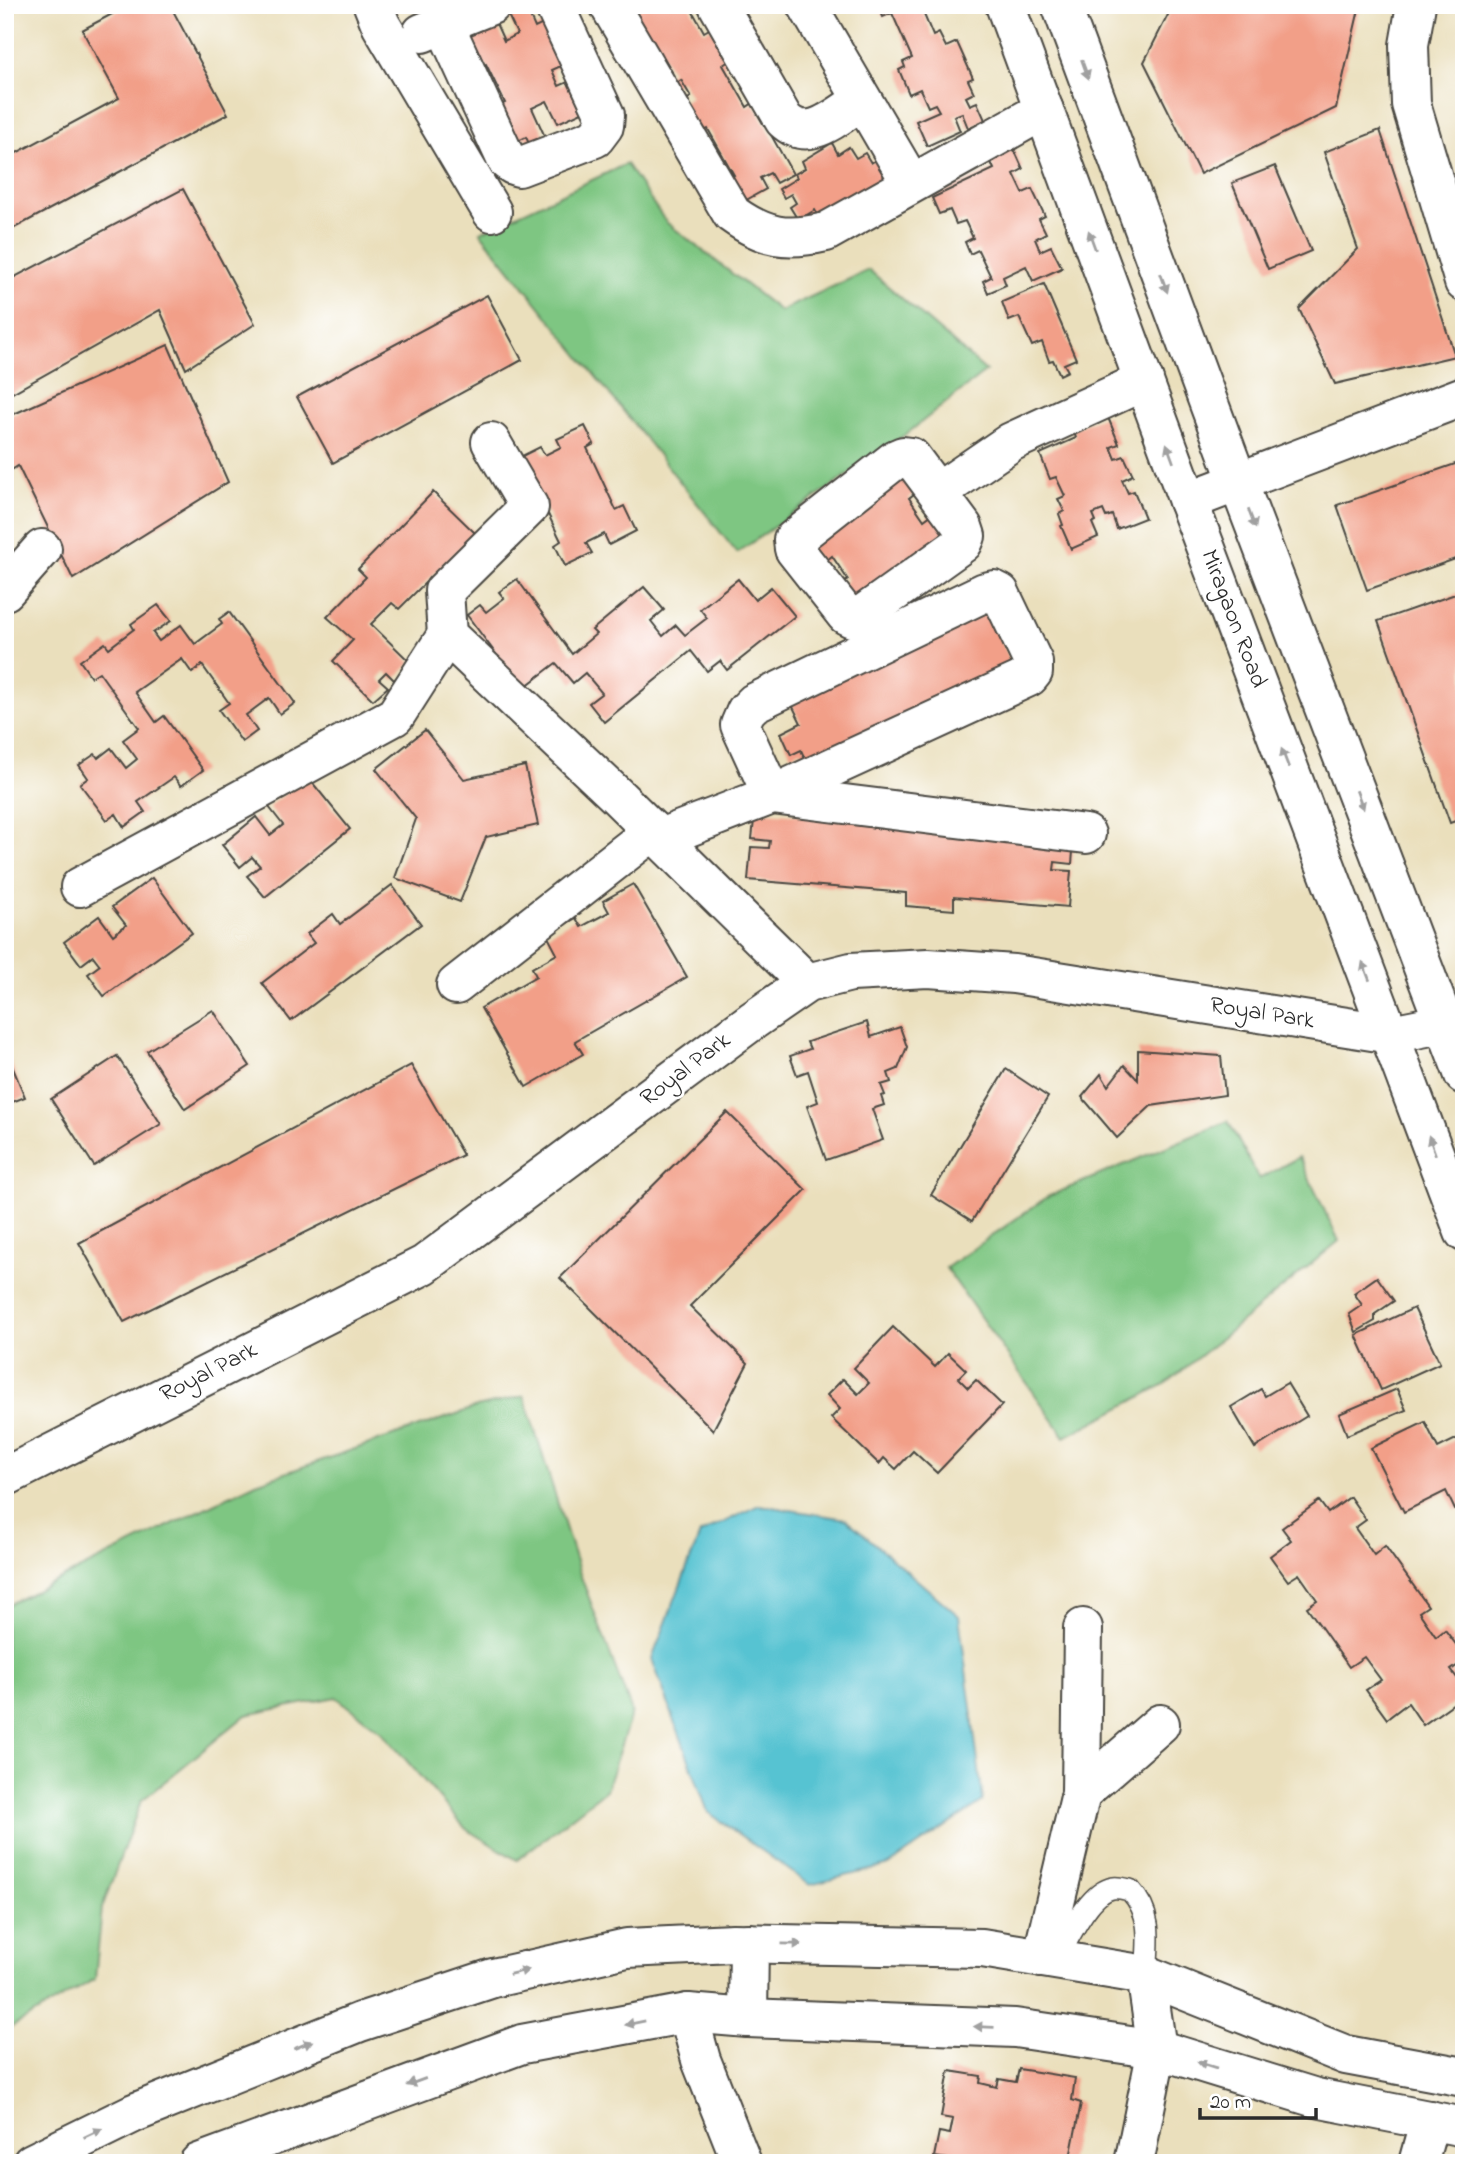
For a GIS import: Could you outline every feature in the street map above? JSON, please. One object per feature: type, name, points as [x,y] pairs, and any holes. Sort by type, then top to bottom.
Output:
[{"type":"street","points":[[373,5],[381,25],[492,212]]},
{"type":"street","points":[[394,44],[491,5]]},
{"type":"street","points":[[444,24],[507,161],[519,167],[595,138],[604,126],[605,115],[554,5]]},
{"type":"street","points":[[610,5],[732,214],[748,226],[772,235],[800,238],[826,232],[1044,110]]},
{"type":"street","points":[[718,5],[784,120],[794,128],[802,131],[816,128],[861,100]]},
{"type":"street","points":[[807,5],[911,183]]},
{"type":"street","name":"Miragaon Road","points":[[1005,5],[1188,501],[1464,1233]]},
{"type":"street","points":[[1061,5],[1238,482],[1464,1075]]},
{"type":"street","points":[[1416,5],[1409,45],[1411,104],[1464,282]]},
{"type":"street","points":[[937,492],[1011,442],[1144,381]]},
{"type":"street","points":[[1188,501],[1464,396]]},
{"type":"street","points":[[80,887],[395,716],[447,635],[444,591],[529,507],[491,442]]},
{"type":"street","points":[[903,456],[911,457],[937,492],[963,527],[966,536],[963,543],[859,617],[846,615],[794,549],[793,540],[796,536],[903,456]]},
{"type":"street","points":[[5,592],[42,549]]},
{"type":"street","points":[[456,985],[657,835],[772,794],[1029,677],[1033,673],[1033,662],[1000,593],[994,590],[985,592],[754,704],[746,711],[740,725],[772,794]]},
{"type":"street","points":[[447,635],[657,835],[807,983]]},
{"type":"street","points":[[772,794],[1086,834]]},
{"type":"street","name":"Royal Park","points":[[5,1477],[424,1265],[807,983],[851,972],[928,968],[1014,974],[1391,1034],[1446,1023]]},
{"type":"street","points":[[1049,1959],[1081,1793],[1083,1628]]},
{"type":"street","points":[[1081,1793],[1160,1724]]},
{"type":"street","points":[[748,2018],[749,1943]]},
{"type":"street","points":[[32,2163],[134,2113],[360,2022],[492,1979],[627,1948],[749,1943],[982,1948],[1146,1975],[1346,2055],[1464,2077]]},
{"type":"street","points":[[1134,2163],[1157,2049],[1146,1975]]},
{"type":"street","points":[[688,2013],[701,2060],[742,2163]]},
{"type":"street","points":[[199,2163],[522,2044],[688,2013],[748,2018],[1015,2028],[1157,2049],[1316,2098],[1447,2124],[1418,2163]]},
{"type":"lane","points":[[1049,1959],[1098,1895],[1114,1888],[1130,1890],[1140,1902],[1148,1921],[1146,1975]]},
{"type":"green space","points":[[626,164],[666,222],[780,311],[869,270],[986,371],[909,432],[737,553],[480,232]]},
{"type":"green space","points":[[1228,1121],[1259,1179],[1299,1157],[1339,1241],[1167,1383],[1065,1437],[946,1268],[1047,1197]]},
{"type":"green space","points":[[524,1396],[580,1574],[632,1712],[606,1790],[517,1860],[466,1829],[380,1730],[336,1697],[246,1715],[141,1801],[102,1908],[95,1979],[5,2031],[5,1606],[256,1483],[477,1407]]},
{"type":"water","points":[[759,1505],[846,1519],[959,1616],[983,1801],[889,1865],[810,1885],[708,1812],[652,1659],[700,1534]]},
{"type":"building","points":[[129,5],[170,5],[228,114],[5,233],[5,159],[119,98],[82,30]]},
{"type":"building","points":[[525,5],[535,28],[547,22],[553,35],[548,38],[561,66],[552,70],[559,86],[568,82],[582,112],[558,123],[547,101],[532,108],[546,139],[530,146],[526,137],[510,145],[493,108],[505,103],[486,64],[475,69],[464,32],[494,19],[504,41],[517,34],[507,13]]},
{"type":"building","points":[[640,5],[689,5],[704,32],[711,28],[729,61],[723,65],[747,107],[753,103],[793,174],[776,183],[770,173],[760,178],[766,189],[739,204],[725,179],[734,175],[708,129],[695,136],[677,105],[691,97],[681,80],[673,86],[667,75],[672,72],[661,52],[650,58],[627,16],[641,7]]},
{"type":"building","points":[[878,5],[920,5],[933,36],[939,33],[946,47],[957,42],[973,78],[968,80],[974,93],[966,97],[970,105],[977,102],[985,120],[968,128],[962,113],[954,116],[960,131],[927,146],[916,121],[939,111],[935,104],[928,107],[920,89],[909,94],[899,70],[905,67],[903,62],[912,58],[892,13],[883,17]]},
{"type":"building","points":[[1173,5],[1360,5],[1336,108],[1200,174],[1144,62]]},
{"type":"building","points":[[1380,130],[1455,356],[1335,384],[1299,309],[1358,249],[1324,152]]},
{"type":"building","points":[[832,143],[838,154],[849,147],[856,158],[865,153],[871,163],[881,157],[894,179],[822,222],[815,210],[798,220],[790,207],[796,203],[791,194],[784,198],[779,189],[797,178],[795,174],[805,168],[802,161]]},
{"type":"building","points":[[1014,149],[1023,169],[1014,174],[1023,193],[1032,189],[1045,216],[1039,219],[1046,233],[1035,239],[1040,251],[1051,246],[1062,268],[1033,281],[1026,266],[1003,277],[1006,285],[988,293],[983,281],[991,277],[978,250],[970,254],[965,242],[973,238],[965,221],[956,224],[950,210],[939,214],[932,198],[994,169],[990,160]]},
{"type":"building","points":[[1275,166],[1311,251],[1268,269],[1232,183]]},
{"type":"building","points":[[183,189],[255,324],[186,369],[160,310],[5,397],[5,282]]},
{"type":"building","points":[[1044,284],[1076,359],[1064,364],[1068,371],[1060,375],[1053,360],[1049,361],[1042,342],[1032,346],[1019,317],[1009,321],[1002,302]]},
{"type":"building","points":[[487,295],[522,360],[333,463],[297,397]]},
{"type":"building","points":[[168,345],[228,482],[73,579],[18,466],[5,474],[5,418]]},
{"type":"building","points":[[1107,415],[1119,444],[1111,447],[1116,459],[1124,456],[1133,475],[1122,480],[1128,493],[1134,491],[1145,518],[1117,529],[1112,515],[1106,517],[1103,510],[1093,514],[1096,521],[1092,523],[1098,537],[1071,549],[1059,514],[1064,511],[1058,499],[1065,496],[1056,477],[1050,479],[1040,454],[1076,438],[1073,429]]},
{"type":"building","points":[[585,426],[594,444],[587,448],[616,510],[624,506],[636,531],[609,545],[604,534],[586,543],[592,553],[565,566],[555,545],[561,541],[531,479],[514,460],[540,447],[545,455],[561,447],[557,439]]},
{"type":"building","points":[[1458,463],[1464,479],[1464,556],[1367,590],[1337,505]]},
{"type":"building","points":[[902,466],[920,489],[909,498],[924,520],[935,512],[953,535],[855,610],[838,587],[848,580],[832,556],[822,564],[804,540]]},
{"type":"building","points":[[433,492],[475,533],[399,609],[392,603],[371,624],[411,663],[394,680],[386,672],[379,679],[388,687],[373,700],[333,661],[353,640],[327,617],[366,577],[358,569]]},
{"type":"building","points":[[517,579],[572,654],[596,634],[592,630],[644,587],[664,610],[651,621],[663,636],[676,625],[685,635],[707,618],[700,609],[738,579],[755,600],[771,587],[795,616],[727,670],[720,661],[707,671],[691,651],[604,722],[589,703],[602,693],[585,673],[573,683],[556,663],[522,689],[467,615],[480,605],[486,612],[504,598],[499,592]]},
{"type":"building","points":[[1464,591],[1464,818],[1450,823],[1378,621]]},
{"type":"building","points":[[988,597],[1000,623],[994,626],[1010,659],[1016,657],[1022,671],[810,770],[801,750],[791,755],[781,733],[801,723],[791,703]]},
{"type":"building","points":[[158,605],[171,621],[153,633],[159,641],[181,625],[195,644],[222,624],[219,619],[229,612],[295,703],[280,714],[269,698],[246,715],[257,731],[242,742],[219,710],[229,703],[202,665],[192,673],[182,659],[135,692],[156,722],[164,716],[203,770],[181,786],[174,777],[138,802],[145,812],[124,827],[116,814],[107,820],[80,784],[88,778],[79,765],[95,754],[98,758],[111,748],[126,768],[137,759],[123,740],[139,728],[99,672],[91,677],[80,661],[105,643],[109,648],[134,629],[131,624]]},
{"type":"building","points":[[425,730],[464,779],[525,766],[538,825],[486,837],[460,902],[395,878],[416,819],[376,769]]},
{"type":"building","points":[[307,776],[350,829],[265,897],[247,876],[260,866],[252,857],[240,867],[222,845],[256,817],[270,835],[283,825],[269,807]]},
{"type":"building","points":[[755,811],[1074,838],[1072,864],[1055,862],[1054,870],[1071,871],[1068,907],[954,897],[954,910],[906,906],[906,893],[748,880],[751,847],[769,848],[770,841],[752,839]]},
{"type":"building","points":[[152,878],[192,933],[104,996],[88,974],[100,965],[93,956],[81,965],[64,942],[99,916],[113,935],[126,925],[112,907]]},
{"type":"building","points":[[633,884],[687,977],[575,1041],[583,1054],[526,1087],[481,1008],[536,976],[532,968],[557,954],[547,935],[576,918],[581,927],[609,912],[603,901]]},
{"type":"building","points":[[392,885],[421,924],[291,1021],[262,983],[314,943],[307,934],[333,914],[340,924]]},
{"type":"building","points":[[213,1010],[250,1066],[185,1109],[147,1051]]},
{"type":"building","points":[[867,1022],[871,1037],[900,1027],[907,1047],[898,1069],[888,1073],[891,1082],[881,1085],[885,1095],[881,1096],[884,1105],[872,1109],[883,1140],[826,1160],[807,1106],[818,1102],[808,1071],[797,1075],[790,1056],[810,1049],[807,1042]]},
{"type":"building","points":[[5,1049],[25,1097],[5,1105]]},
{"type":"building","points":[[1138,1050],[1221,1056],[1225,1095],[1151,1106],[1117,1138],[1082,1097],[1101,1074],[1108,1086],[1124,1065],[1138,1080]]},
{"type":"building","points":[[117,1056],[161,1124],[94,1166],[51,1099]]},
{"type":"building","points":[[411,1065],[463,1155],[124,1322],[79,1243]]},
{"type":"building","points":[[1006,1069],[1048,1097],[972,1221],[931,1195]]},
{"type":"building","points":[[727,1112],[806,1190],[690,1306],[748,1363],[713,1430],[560,1278]]},
{"type":"building","points":[[1377,1277],[1394,1301],[1375,1314],[1375,1321],[1356,1332],[1349,1314],[1362,1305],[1354,1293]]},
{"type":"building","points":[[1414,1308],[1440,1363],[1381,1390],[1356,1335]]},
{"type":"building","points":[[893,1327],[935,1367],[948,1353],[966,1370],[958,1378],[968,1388],[976,1380],[1002,1405],[937,1473],[913,1451],[896,1469],[884,1458],[879,1464],[831,1418],[840,1409],[827,1395],[843,1379],[858,1394],[869,1383],[854,1368]]},
{"type":"building","points":[[1287,1383],[1307,1416],[1255,1448],[1231,1407],[1261,1389],[1265,1396]]},
{"type":"building","points":[[1397,1389],[1406,1410],[1347,1435],[1339,1414]]},
{"type":"building","points":[[1425,1422],[1438,1448],[1464,1435],[1464,1506],[1455,1510],[1446,1491],[1404,1512],[1371,1448]]},
{"type":"building","points":[[1350,1497],[1366,1520],[1355,1528],[1374,1555],[1385,1546],[1428,1606],[1419,1612],[1436,1637],[1445,1630],[1464,1655],[1464,1661],[1451,1670],[1464,1687],[1464,1696],[1423,1725],[1408,1703],[1387,1719],[1366,1690],[1381,1680],[1364,1657],[1349,1667],[1307,1607],[1317,1600],[1299,1574],[1288,1581],[1270,1556],[1291,1540],[1282,1528],[1319,1501],[1328,1513]]},
{"type":"building","points":[[1019,2069],[1075,2078],[1072,2100],[1081,2103],[1069,2163],[977,2163],[934,2157],[939,2132],[950,2134],[953,2119],[941,2117],[949,2071],[981,2076],[980,2083],[997,2087],[999,2079],[1016,2082]]}]
